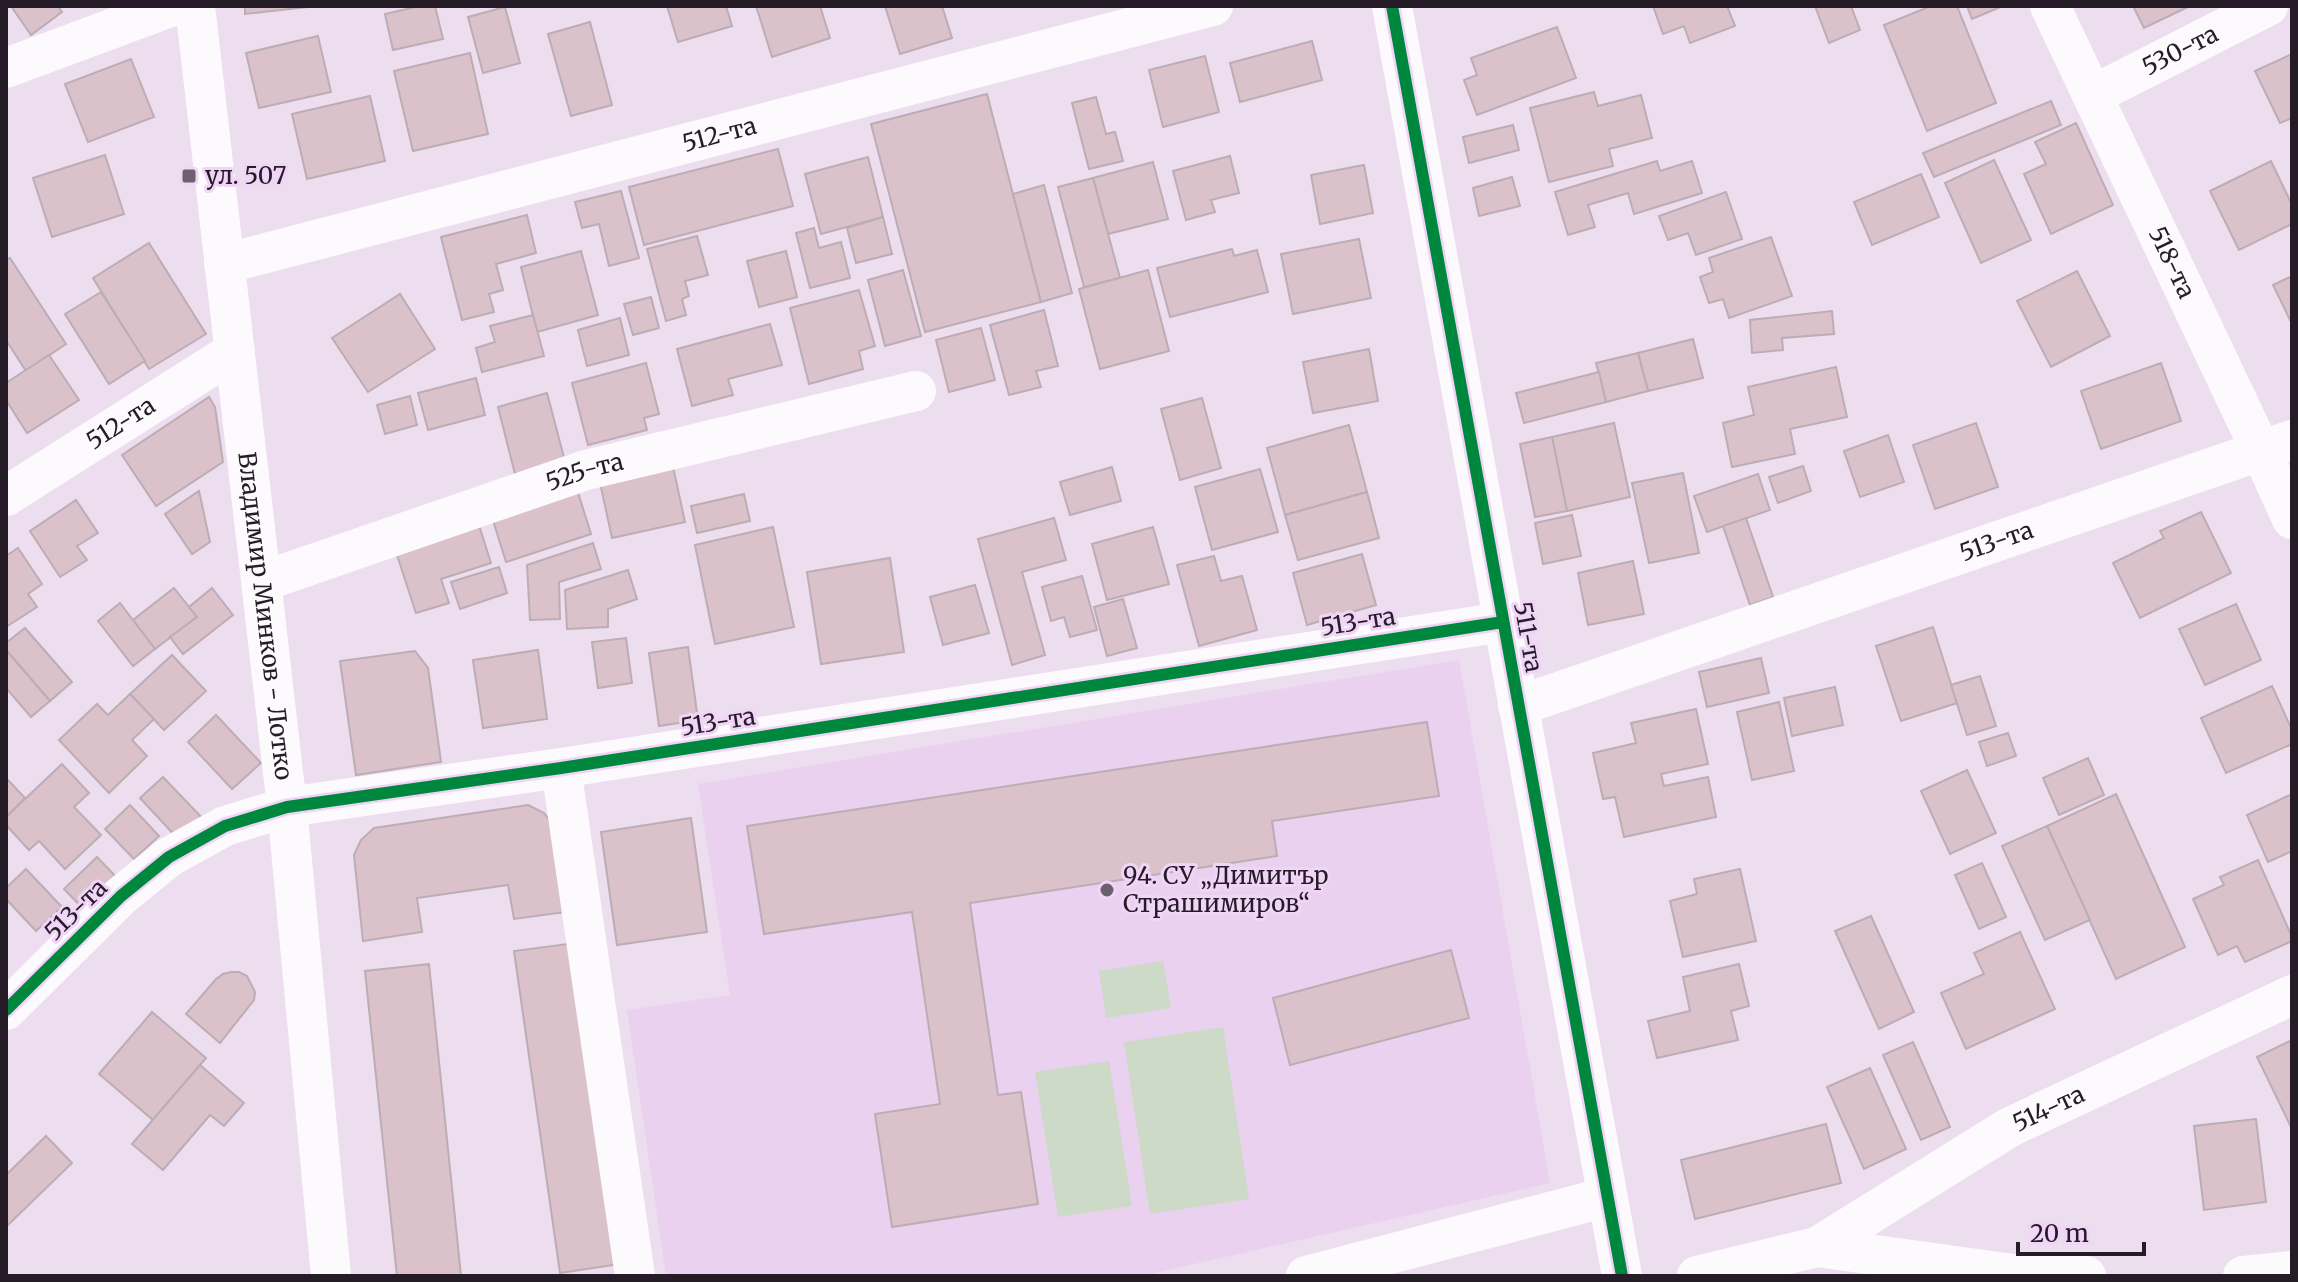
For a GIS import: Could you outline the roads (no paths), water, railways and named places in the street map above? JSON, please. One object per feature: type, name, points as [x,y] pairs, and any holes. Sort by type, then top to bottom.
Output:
[{"type":"street","points":[[6,68],[173,6]]},
{"type":"street","name":"Владимир Минков - Лотко","points":[[195,6],[287,807],[331,1276]]},
{"type":"street","name":"512-та","points":[[224,264],[1213,6]]},
{"type":"street","name":"511-та","points":[[1392,6],[1622,1276]]},
{"type":"street","name":"518-та","points":[[2050,6],[2093,95],[2277,445],[2292,519]]},
{"type":"street","name":"530-та","points":[[2093,95],[2268,6]]},
{"type":"street","name":"512-та","points":[[6,496],[235,351]]},
{"type":"street","name":"525-та","points":[[261,582],[586,470],[916,391]]},
{"type":"street","name":"513-та","points":[[1518,706],[2277,445]]},
{"type":"street","name":"513-та","points":[[6,1010],[121,896],[169,857],[225,826],[287,807],[561,768],[1503,622]]},
{"type":"street","points":[[561,768],[635,1276]]},
{"type":"street","name":"514-та","points":[[1817,1247],[2010,1127],[2292,995]]},
{"type":"street","points":[[1306,1276],[1607,1197]]},
{"type":"street","points":[[1697,1276],[1817,1247],[2021,1275],[2086,1276]]},
{"type":"street","points":[[2243,1276],[2292,1271]]},
{"type":"place","name":"ул. 507","points":[[189,176]]},
{"type":"place","name":"94. СУ „Димитър Страшимиров“","points":[[1107,890]]}]
